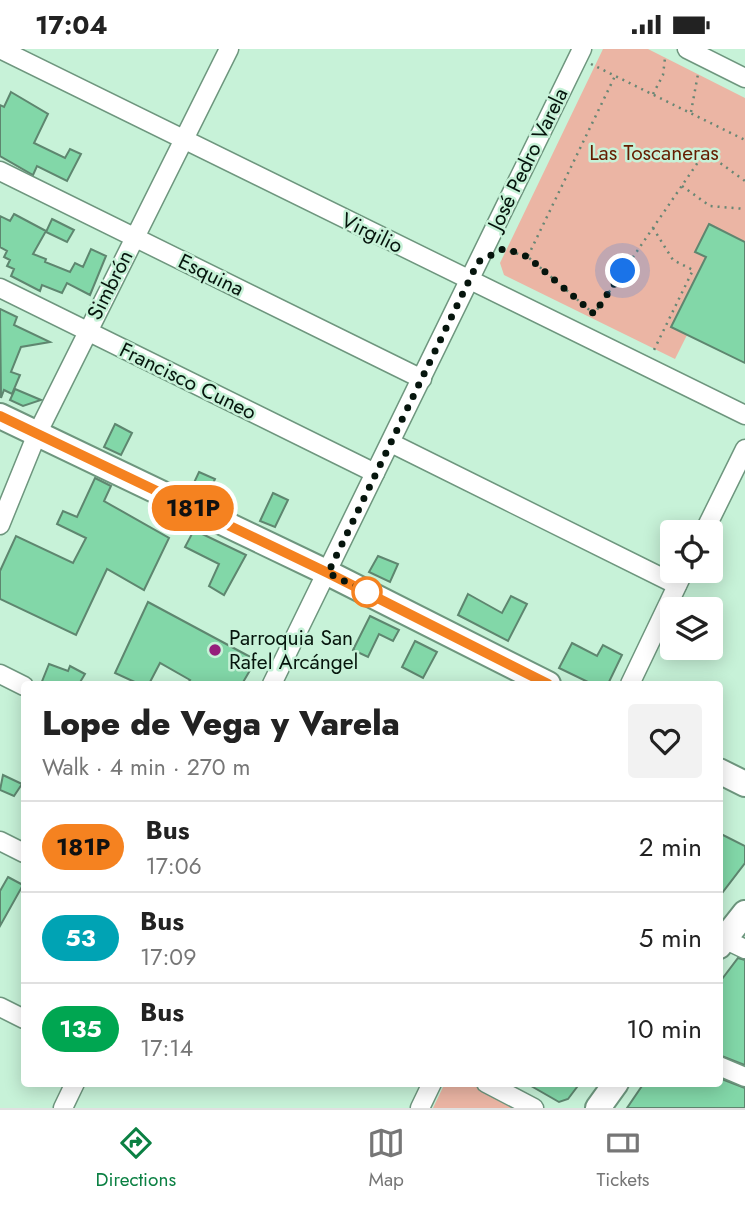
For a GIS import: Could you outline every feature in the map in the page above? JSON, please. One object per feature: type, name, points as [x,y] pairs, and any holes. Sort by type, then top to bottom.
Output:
[{"type":"main road","points":[[0,416],[328,573],[542,681]]},
{"type":"main road","points":[[723,773],[745,784]]},
{"type":"main road","points":[[730,945],[745,913]]},
{"type":"main road","points":[[598,1108],[613,1087]]},
{"type":"street","name":"Virgilio","points":[[0,49],[745,415]]},
{"type":"street","name":"Simbrón","points":[[0,525],[37,433],[229,49]]},
{"type":"street","points":[[687,49],[745,78]]},
{"type":"street","name":"José Pedro Varela","points":[[274,681],[580,53]]},
{"type":"street","name":"Esquina","points":[[0,171],[422,379]]},
{"type":"street","name":"Francisco Cuneo","points":[[0,288],[375,473]]},
{"type":"street","points":[[391,443],[660,568]]},
{"type":"street","points":[[710,520],[745,449]]},
{"type":"street","points":[[631,681],[679,583]]},
{"type":"street","points":[[0,674],[21,684]]},
{"type":"street","points":[[0,841],[21,852]]},
{"type":"street","points":[[0,1007],[21,1018]]},
{"type":"street","points":[[723,1068],[745,1077]]},
{"type":"street","points":[[63,1108],[73,1087]]},
{"type":"street","points":[[420,1108],[430,1087]]},
{"type":"street","points":[[494,1087],[534,1108]]},
{"type":"path","points":[[580,53],[615,76],[745,140]]},
{"type":"path","points":[[653,94],[663,75],[665,58]]},
{"type":"path","points":[[691,113],[698,75]]},
{"type":"path","points":[[528,257],[615,76]]},
{"type":"path","points":[[478,262],[505,248],[528,257],[594,314],[705,152],[745,181]]},
{"type":"path","points":[[682,186],[710,206],[745,209]]},
{"type":"path","points":[[646,367],[693,269],[673,260],[653,228]]},
{"type":"green space","name":"Las Toscaneras","points":[[603,49],[648,49],[745,98],[745,242],[709,224],[706,257],[672,327],[687,335],[675,359],[504,275],[500,263]]},
{"type":"green space","points":[[443,1087],[479,1087],[518,1108],[433,1108]]},
{"type":"building","points":[[11,92],[48,114],[34,143],[65,158],[70,149],[81,154],[67,181],[37,166],[33,175],[0,156],[0,105],[4,107]]},
{"type":"building","points":[[14,214],[46,231],[33,254],[46,259],[45,262],[70,272],[75,263],[83,267],[91,249],[106,256],[90,295],[67,283],[62,293],[42,285],[40,291],[11,276],[14,269],[7,266],[10,260],[4,257],[7,251],[0,247],[0,216],[10,221]]},
{"type":"building","points":[[52,219],[74,230],[67,242],[46,232]]},
{"type":"building","points":[[709,224],[745,242],[745,363],[671,327],[706,257],[695,252]]},
{"type":"building","points":[[0,309],[17,317],[14,325],[50,342],[21,347],[11,372],[20,375],[12,394],[4,390],[1,398]]},
{"type":"building","points":[[15,389],[41,400],[23,406],[10,400]]},
{"type":"building","points":[[115,424],[132,433],[121,455],[104,447]]},
{"type":"building","points":[[199,472],[215,479],[208,495],[192,487]]},
{"type":"building","points":[[95,478],[111,486],[104,501],[169,538],[144,590],[107,569],[76,635],[0,599],[0,571],[16,536],[73,563],[86,538],[57,524],[63,511],[77,517]]},
{"type":"building","points":[[273,493],[288,500],[275,527],[260,521]]},
{"type":"building","points":[[194,530],[246,555],[224,595],[209,586],[219,564],[185,547]]},
{"type":"building","points":[[378,556],[398,564],[390,582],[369,572]]},
{"type":"building","points":[[468,594],[502,613],[511,596],[527,604],[508,641],[458,615]]},
{"type":"building","points":[[148,602],[256,660],[244,681],[189,681],[160,663],[151,681],[132,681],[115,673]]},
{"type":"building","points":[[370,616],[399,630],[393,641],[379,634],[368,657],[353,650]]},
{"type":"building","points":[[415,641],[437,652],[423,678],[402,667]]},
{"type":"building","points":[[572,643],[597,656],[603,645],[622,655],[609,681],[586,681],[559,668]]},
{"type":"building","points":[[49,664],[68,671],[70,666],[85,674],[81,681],[42,681]]},
{"type":"building","points":[[3,775],[21,784],[14,796],[0,790]]},
{"type":"building","points":[[723,835],[745,846],[745,863],[723,892]]},
{"type":"building","points":[[8,877],[21,884],[0,926],[0,891]]},
{"type":"building","points":[[738,958],[745,960],[745,1065],[723,1057],[723,978]]},
{"type":"building","points":[[723,1080],[745,1088],[745,1108],[627,1108],[641,1087],[723,1087]]},
{"type":"building","points":[[533,1087],[577,1087],[568,1099],[559,1102]]},
{"type":"bus line","name":"181P","points":[[0,416],[328,573],[542,681]]},
{"type":"place","name":"Parroquia San Rafel Arcángel","points":[[215,650]]},
{"type":"route","points":[[367,592],[369,593],[328,573],[478,262],[505,248],[528,257],[594,314],[623,271]]}]
